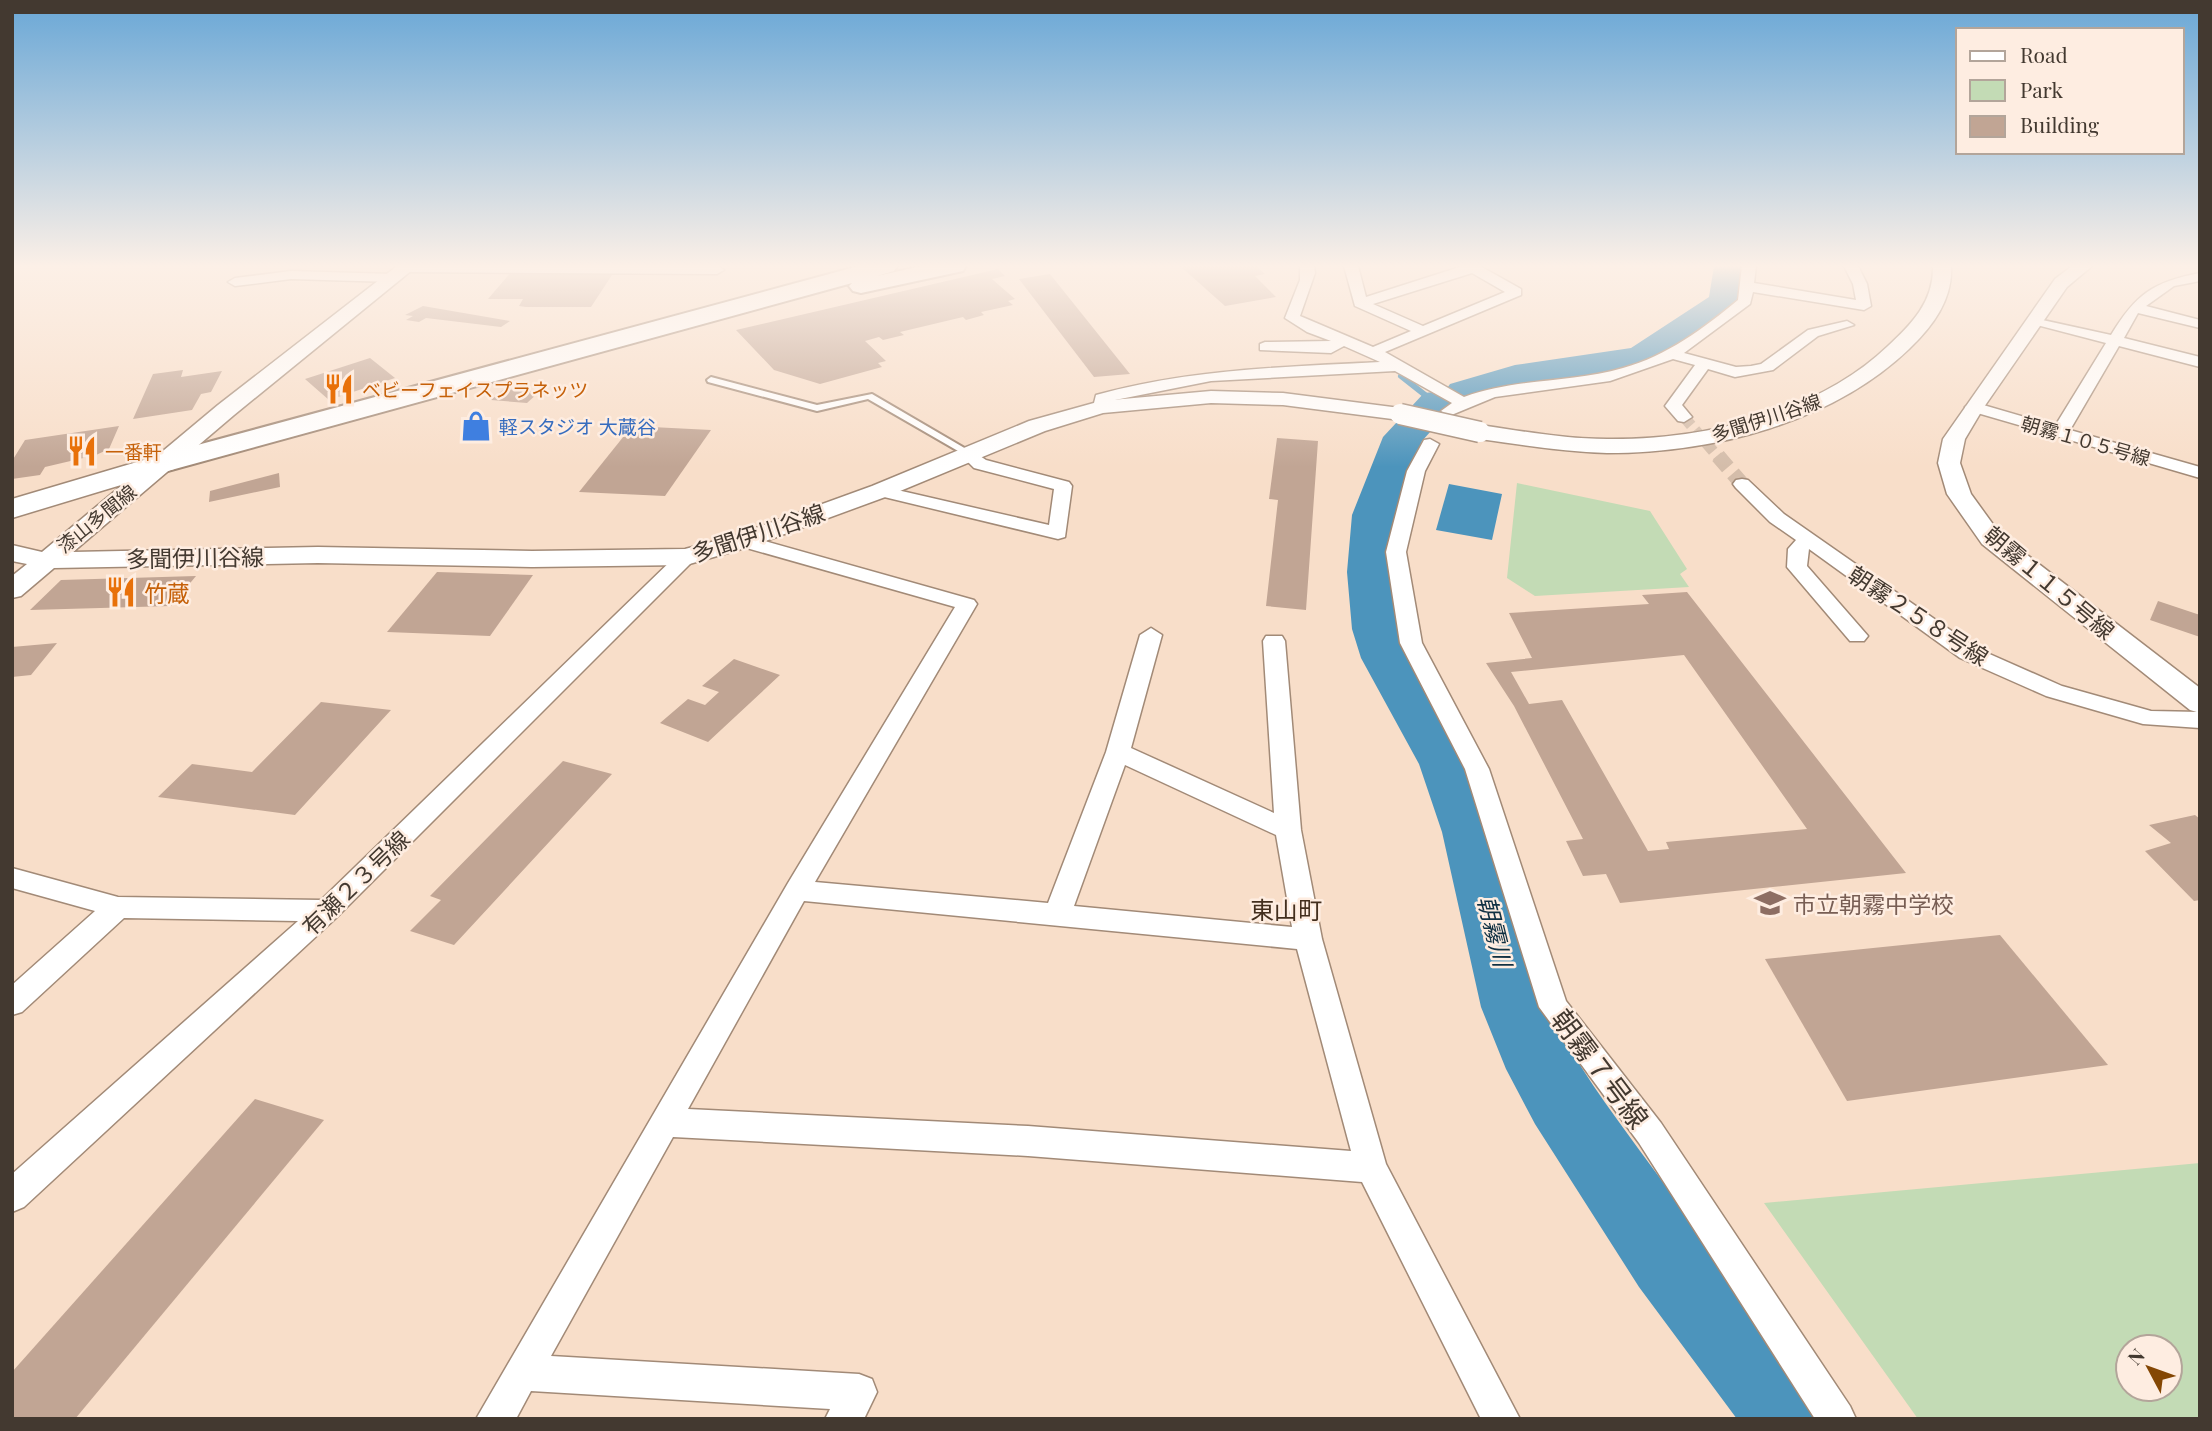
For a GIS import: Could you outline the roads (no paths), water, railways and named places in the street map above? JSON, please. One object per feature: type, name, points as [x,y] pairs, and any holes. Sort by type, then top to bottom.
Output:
[{"type":"highway","points":[[164,463],[620,333]]},
{"type":"main road","points":[[12,509],[164,463]]},
{"type":"street","name":"漆山多聞線","points":[[12,590],[325,333]]},
{"type":"street","points":[[1324,333],[1373,352],[1456,407],[1519,384],[1611,376],[1672,354],[1707,333]]},
{"type":"street","points":[[1373,352],[1415,333]]},
{"type":"street","points":[[1672,354],[1735,372],[1751,371],[1767,367],[1812,333]]},
{"type":"street","name":"多聞伊川谷線","points":[[12,553],[46,560],[318,555],[532,559],[686,557],[743,541],[880,491],[1037,426],[1101,407],[1211,397],[1283,399],[1400,414],[1480,432],[1608,446],[1697,439],[1758,424],[1841,392],[1892,358],[1914,333]]},
{"type":"street","name":"朝霧１１５号線","points":[[2025,333],[1954,439],[1949,463],[1959,494],[1991,539],[2200,704]]},
{"type":"street","points":[[2083,333],[2200,362]]},
{"type":"street","points":[[2060,432],[2120,333]]},
{"type":"street","points":[[1265,347],[1332,348],[1342,341]]},
{"type":"street","points":[[1684,417],[1673,406],[1703,365]]},
{"type":"street","points":[[1101,407],[1102,398],[1118,393],[1208,377],[1397,366]]},
{"type":"street","name":"朝霧１０５号線","points":[[1973,407],[2200,472]]},
{"type":"street","name":"朝霧７号線","points":[[1430,444],[1416,471],[1396,552],[1411,643],[1477,769],[1553,1007],[1650,1133],[1837,1419]]},
{"type":"street","points":[[880,491],[1058,533],[1063,486],[980,464],[968,453]]},
{"type":"street","name":"朝霧２５８号線","points":[[1742,484],[1777,518],[1968,653],[2066,695],[2151,719],[2200,720]]},
{"type":"street","points":[[1808,540],[1798,549],[1797,567],[1857,636]]},
{"type":"street","points":[[495,1419],[797,890],[967,604],[743,541]]},
{"type":"street","name":"有瀬２３号線","points":[[12,1196],[327,911],[686,557]]},
{"type":"street","points":[[1057,915],[1118,752],[1151,635]]},
{"type":"street","points":[[1274,641],[1288,830],[1308,939],[1371,1168],[1501,1419]]},
{"type":"street","points":[[1118,752],[1288,830]]},
{"type":"street","points":[[12,878],[118,907],[327,911]]},
{"type":"street","points":[[797,890],[1308,939]]},
{"type":"street","points":[[12,1003],[118,907]]},
{"type":"street","points":[[665,1122],[1028,1141],[1371,1168]]},
{"type":"street","points":[[522,1372],[859,1392],[844,1419]]},
{"type":"lane","points":[[712,380],[817,408],[869,396],[968,453]]},
{"type":"water","points":[[1449,484],[1502,494],[1492,540],[1436,530]]},
{"type":"waterway","name":"朝霧川","points":[[1464,392],[1515,376],[1641,357],[1677,333]]},
{"type":"waterway","points":[[1401,376],[1434,402]]},
{"type":"waterway","name":"朝霧川","points":[[1438,401],[1403,437],[1374,515],[1371,572],[1377,629],[1387,658],[1447,764],[1472,832],[1515,1007],[1531,1047],[1561,1101],[1668,1258],[1792,1419]]},
{"type":"tunnel","points":[[1684,417],[1719,458]]},
{"type":"tunnel","points":[[1718,456],[1742,484]]},
{"type":"place","name":"ベビーフェイスプラネッツ","points":[[339,389]]},
{"type":"place","name":"軽スタジオ 大蔵谷","points":[[476,426]]},
{"type":"place","name":"一番軒","points":[[82,451]]},
{"type":"place","name":"竹蔵","points":[[121,592]]},
{"type":"place","name":"市立朝霧中学校","points":[[1770,903]]},
{"type":"district","name":"東山町","points":[[1286,909]]}]
